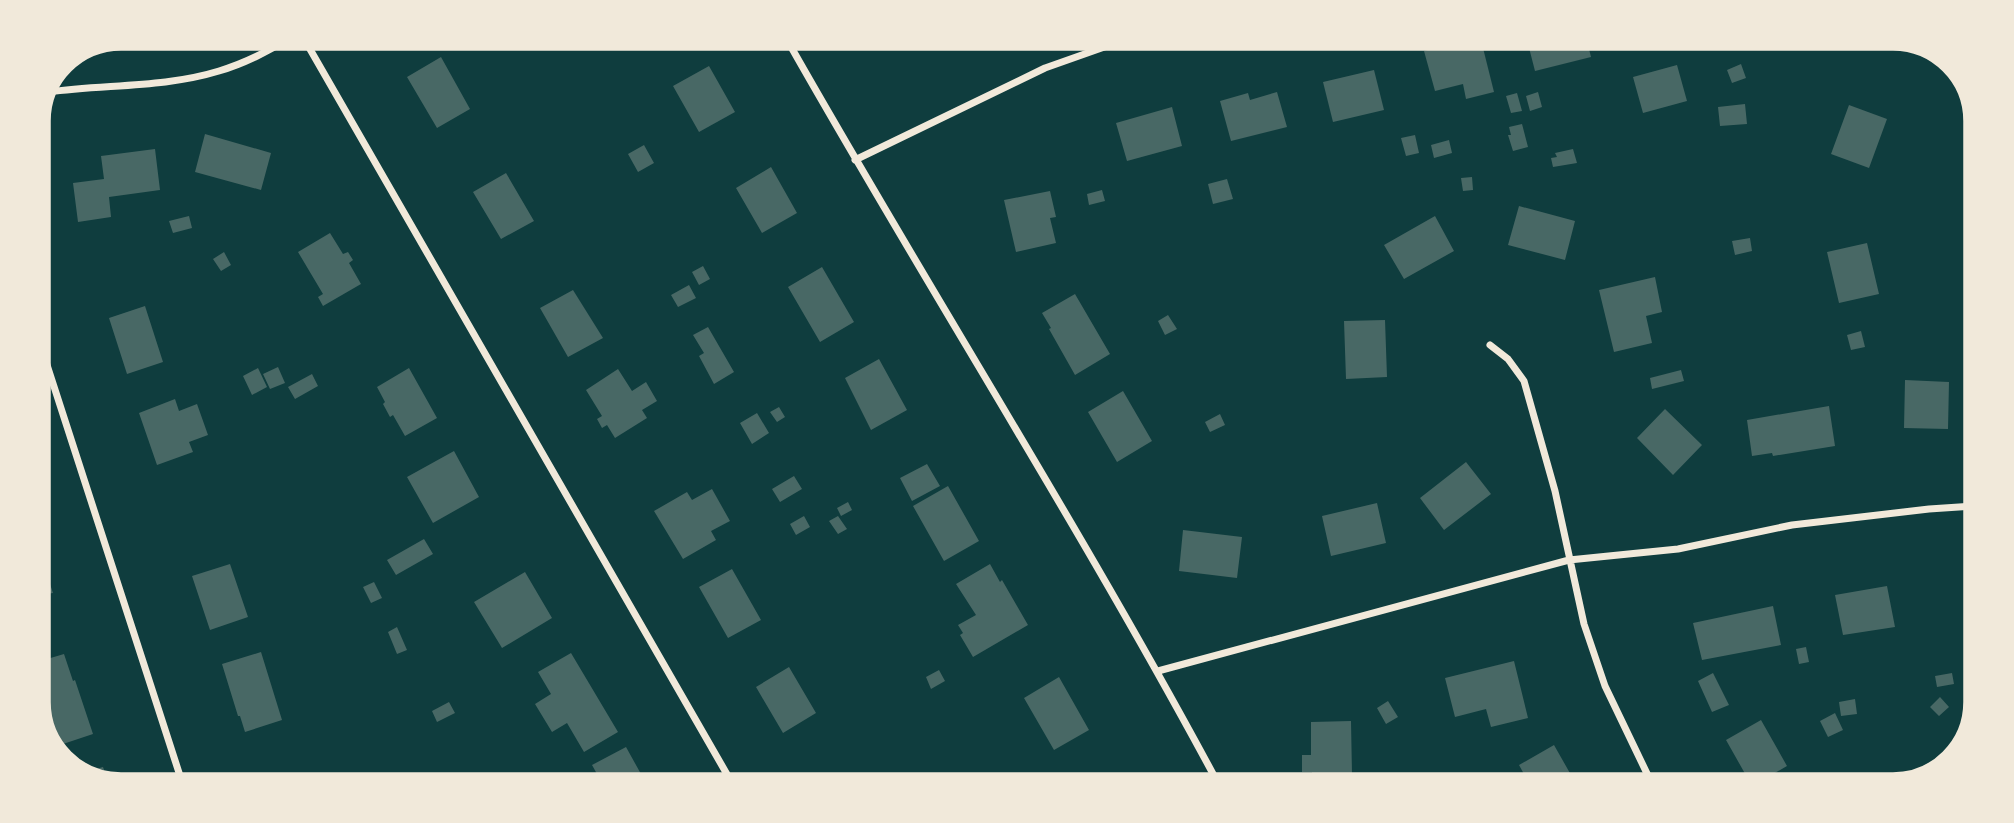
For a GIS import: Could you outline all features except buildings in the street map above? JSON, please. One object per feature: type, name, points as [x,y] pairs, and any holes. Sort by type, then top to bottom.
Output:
[{"type":"street","points":[[56,91],[191,78],[252,60],[271,49]]},
{"type":"street","points":[[310,49],[727,774]]},
{"type":"street","points":[[792,49],[855,160],[1158,671],[1213,774]]},
{"type":"street","points":[[855,160],[1045,68],[1099,49]]},
{"type":"street","points":[[1490,345],[1508,359],[1524,381],[1555,491],[1584,624],[1605,686],[1647,774]]},
{"type":"street","points":[[49,371],[179,774]]},
{"type":"street","points":[[1158,671],[1569,560],[1678,549],[1792,525],[1965,507]]}]
